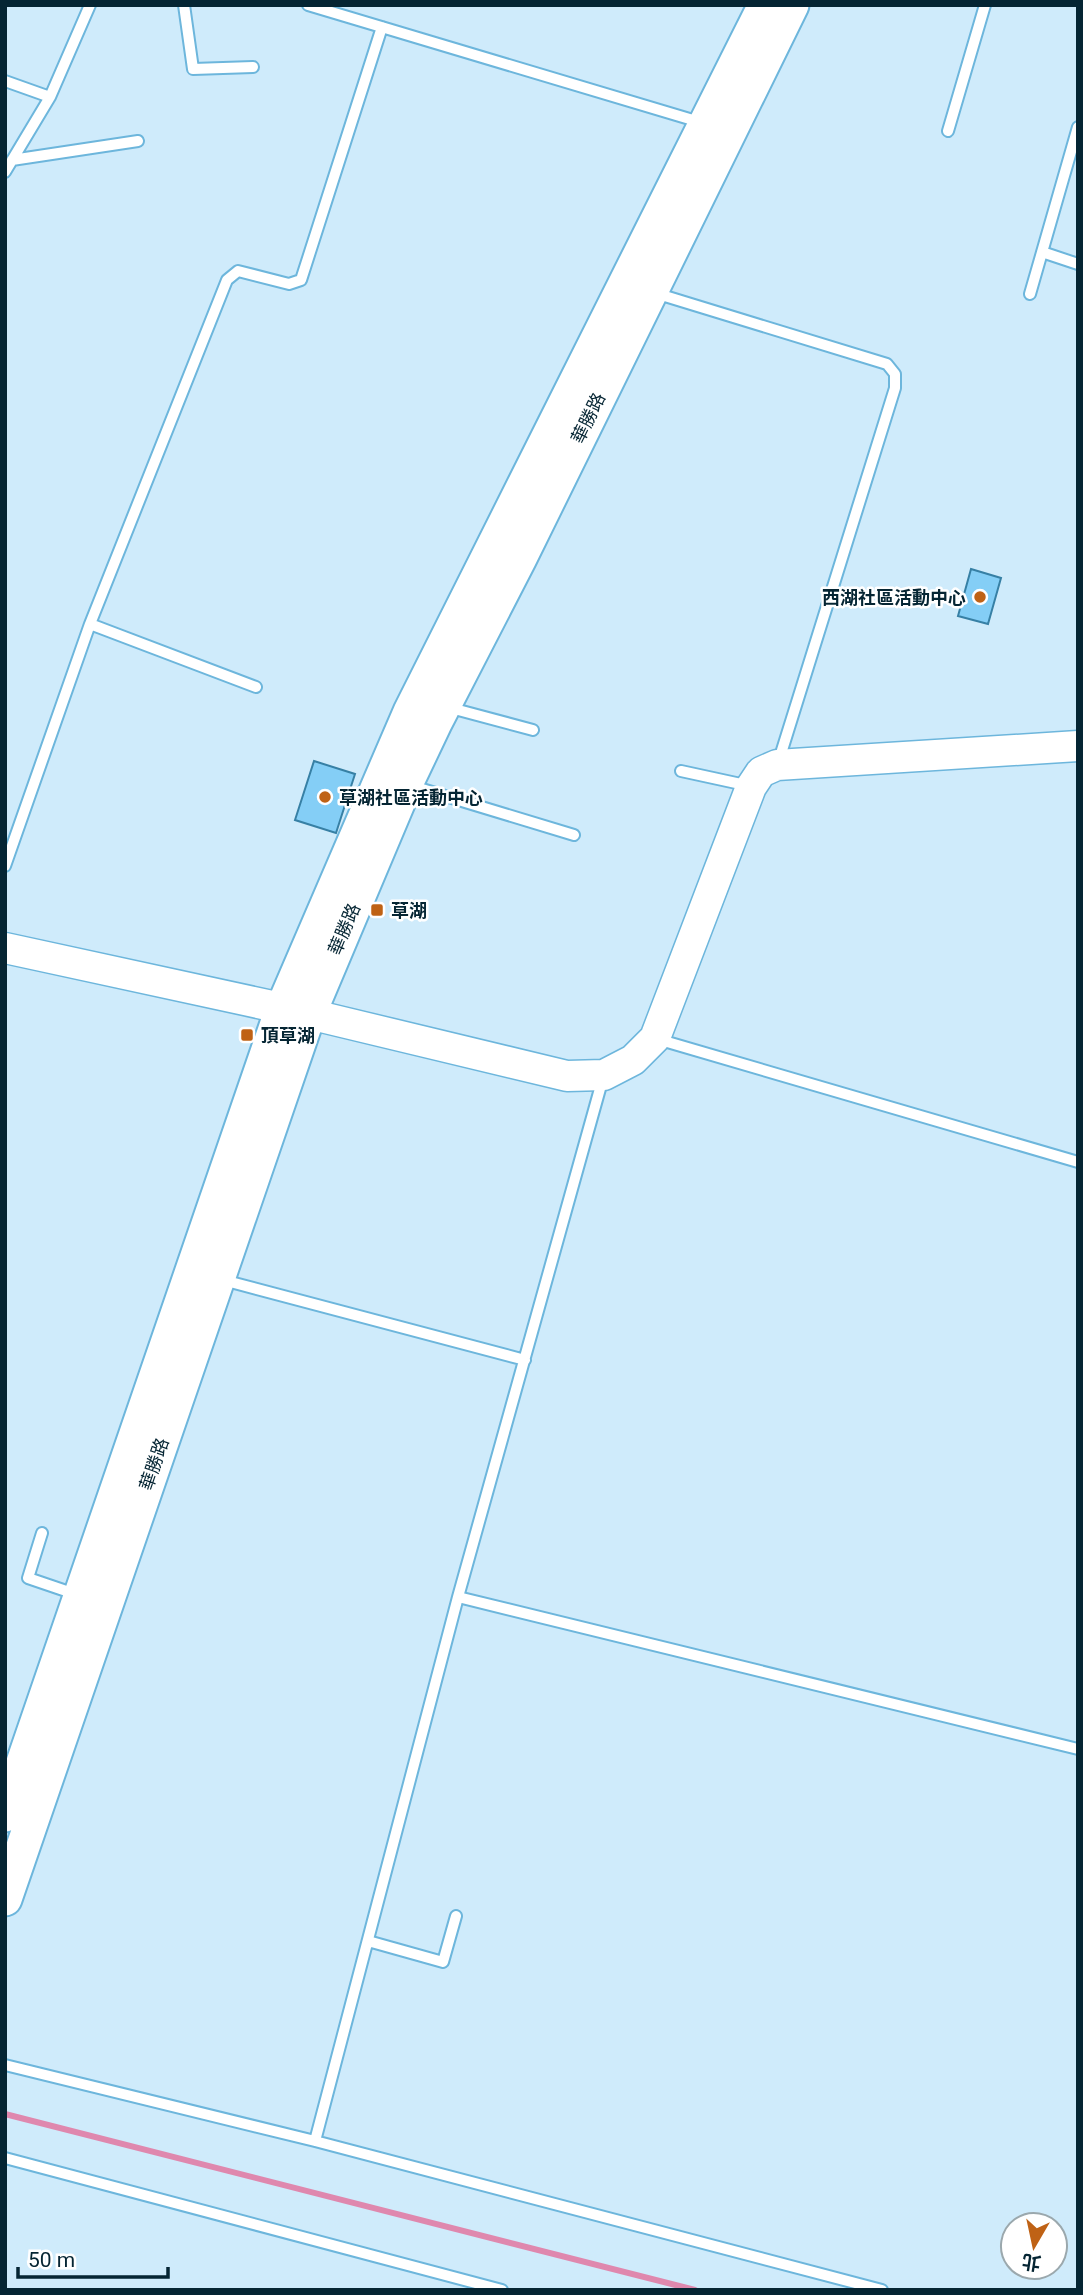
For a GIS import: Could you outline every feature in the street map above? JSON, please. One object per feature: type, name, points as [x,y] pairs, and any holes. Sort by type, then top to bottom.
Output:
[{"type":"main road","name":"華勝路","points":[[5,1815],[81,1596],[295,1012],[410,712],[496,545],[638,287],[717,128],[765,5]]},
{"type":"main road","name":"華勝路","points":[[717,128],[793,5]]},
{"type":"main road","name":"華勝路","points":[[5,1899],[218,1279],[295,1012],[444,706],[520,558],[638,287]]},
{"type":"street","points":[[5,948],[567,1076],[604,1076],[633,1060],[654,1038],[751,787],[761,772],[777,765],[1078,746]]},
{"type":"lane","points":[[5,172],[50,97],[90,5]]},
{"type":"lane","points":[[184,5],[194,69],[253,67]]},
{"type":"lane","points":[[308,5],[717,128]]},
{"type":"lane","points":[[948,131],[985,5]]},
{"type":"lane","points":[[5,866],[90,624],[227,280],[238,271],[289,284],[301,280],[382,27]]},
{"type":"lane","points":[[5,81],[50,97]]},
{"type":"lane","points":[[1030,294],[1078,128]]},
{"type":"lane","points":[[12,160],[138,141]]},
{"type":"lane","points":[[1042,252],[1078,264]]},
{"type":"lane","points":[[638,287],[887,365],[895,374],[895,388],[777,765]]},
{"type":"lane","points":[[90,624],[257,687]]},
{"type":"lane","points":[[444,706],[533,730]]},
{"type":"lane","points":[[681,771],[751,787]]},
{"type":"lane","points":[[406,784],[574,835]]},
{"type":"lane","points":[[654,1038],[1078,1162]]},
{"type":"lane","points":[[315,2141],[458,1597],[604,1076]]},
{"type":"lane","points":[[218,1279],[524,1360]]},
{"type":"lane","points":[[42,1533],[28,1578],[81,1596]]},
{"type":"lane","points":[[458,1597],[1078,1749]]},
{"type":"lane","points":[[368,1941],[443,1962],[456,1916]]},
{"type":"lane","points":[[5,2065],[315,2141],[882,2290]]},
{"type":"lane","points":[[5,2158],[502,2290]]},
{"type":"building","name":"西湖社區活動中心","points":[[971,569],[1001,578],[988,624],[958,616]]},
{"type":"building","name":"草湖社區活動中心","points":[[314,761],[355,774],[336,833],[295,820]]},
{"type":"waterway","points":[[5,2114],[695,2290]]},
{"type":"place","name":"西湖社區活動中心","points":[[980,597]]},
{"type":"place","name":"草湖社區活動中心","points":[[325,797]]},
{"type":"place","name":"草湖","points":[[377,910]]},
{"type":"place","name":"頂草湖","points":[[247,1035]]}]
